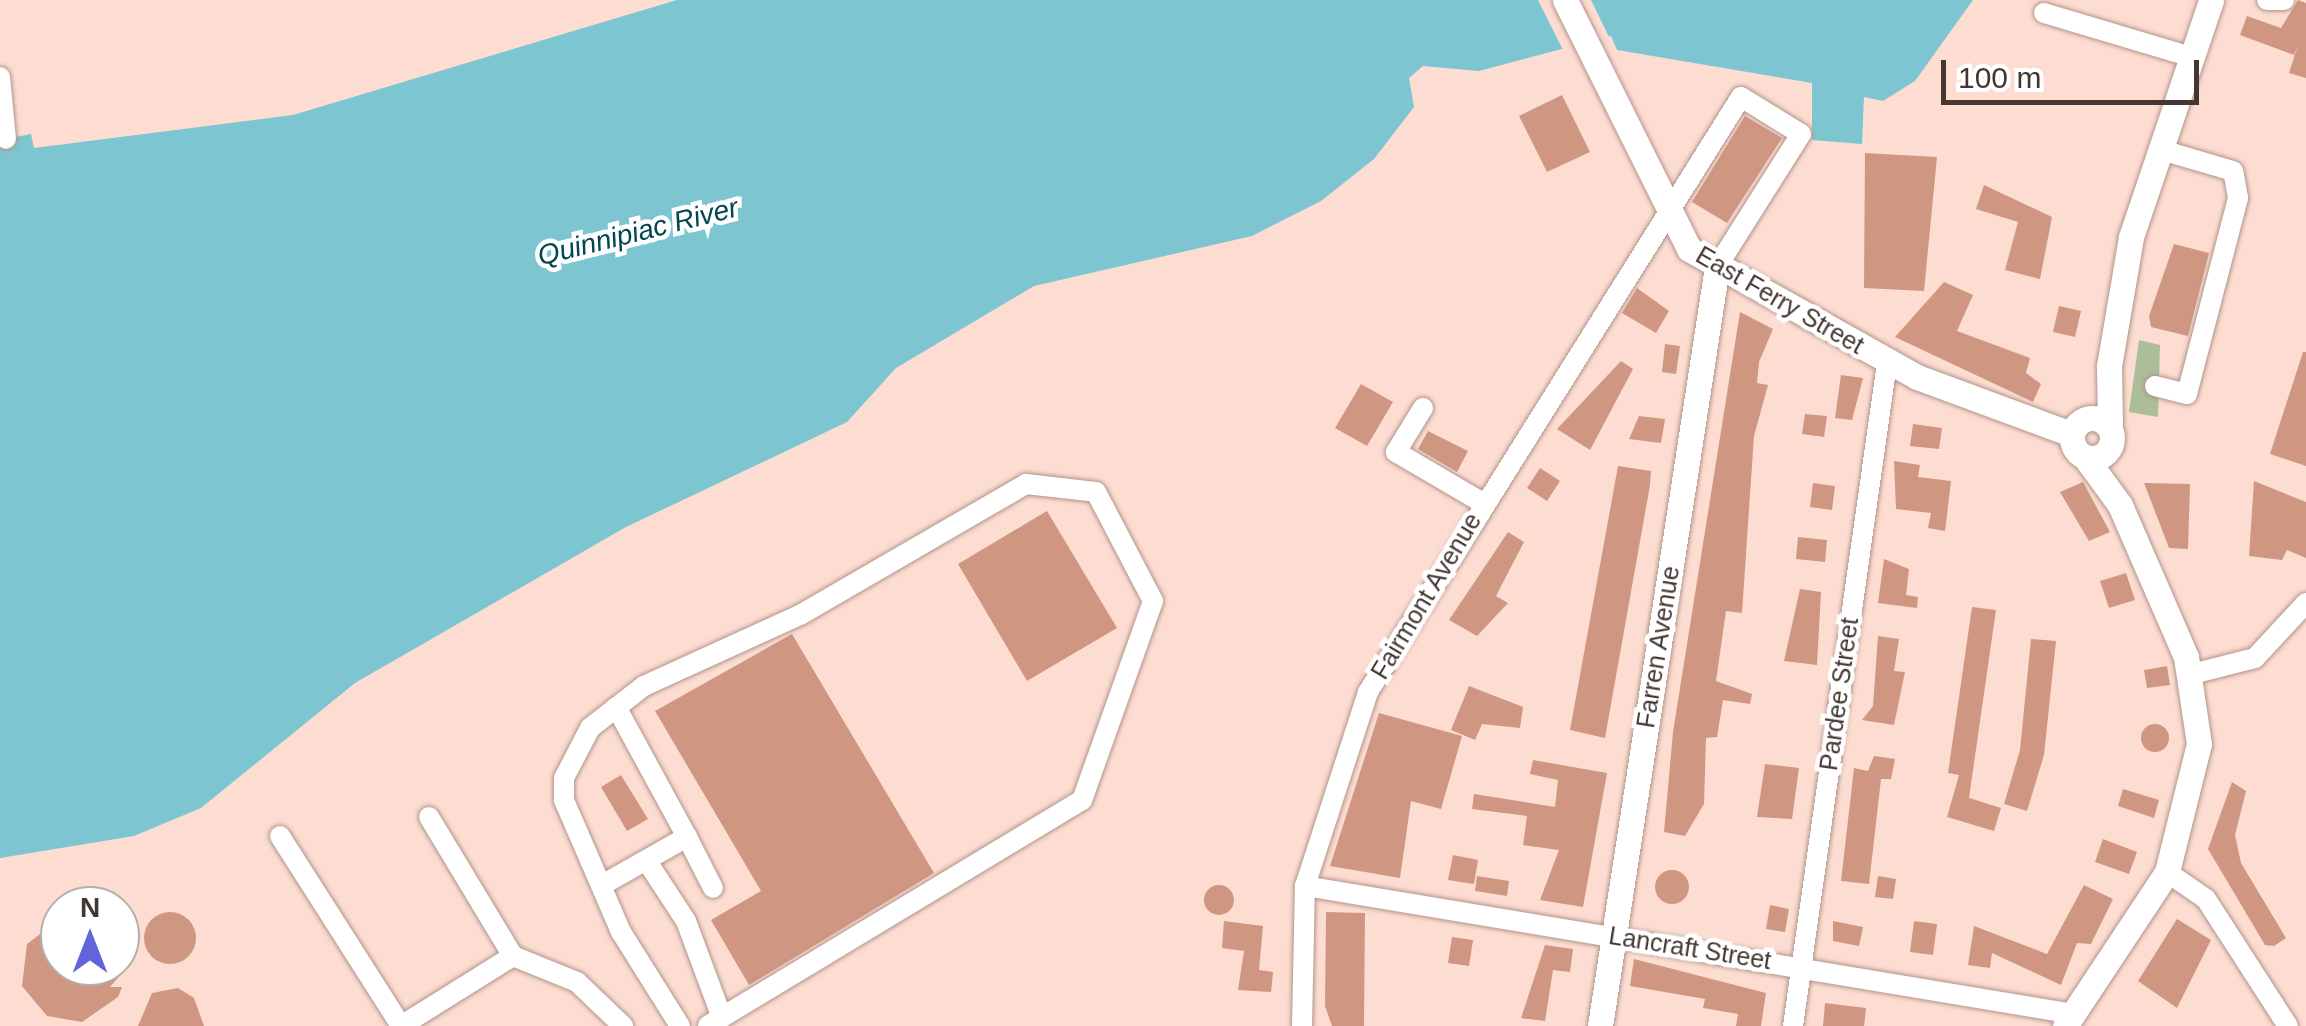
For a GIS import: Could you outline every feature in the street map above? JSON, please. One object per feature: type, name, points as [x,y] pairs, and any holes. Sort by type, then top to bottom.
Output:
[{"type":"main road","name":"East Ferry Street","points":[[1565,0],[1664,207],[1689,249],[1888,363],[2110,436]]},
{"type":"main road","points":[[2120,505],[2110,436],[2109,366],[2132,237],[2211,0]]},
{"type":"main road","name":"Farren Avenue","points":[[1600,1026],[1717,268]]},
{"type":"main road","points":[[2069,1020],[2167,872],[2198,756],[2192,674],[2120,505],[2085,457],[2077,427],[2109,366]]},
{"type":"main road","points":[[2085,457],[2110,436]]},
{"type":"street","points":[[2267,0],[2284,0]]},
{"type":"street","points":[[2044,12],[2192,57]]},
{"type":"street","points":[[0,77],[6,139]]},
{"type":"street","name":"Fairmont Avenue","points":[[1302,1026],[1305,886],[1368,692],[1664,207],[1741,98],[1801,134],[1717,268]]},
{"type":"street","points":[[2155,386],[2187,394],[2238,198],[2234,171],[2161,150]]},
{"type":"street","name":"Pardee Street","points":[[1793,1026],[1888,363]]},
{"type":"street","points":[[1423,408],[1396,452],[1483,503]]},
{"type":"street","points":[[648,863],[686,921],[715,1022],[1082,800],[1154,601],[1096,492],[1026,484],[800,616],[616,707],[590,728],[564,778],[564,800],[602,885],[680,1026]]},
{"type":"street","points":[[2192,674],[2255,658],[2306,603]]},
{"type":"street","points":[[616,707],[713,888]]},
{"type":"street","points":[[429,816],[512,956],[577,982],[623,1026]]},
{"type":"street","points":[[280,836],[401,1026],[512,956]]},
{"type":"street","points":[[602,885],[648,863],[687,837]]},
{"type":"street","points":[[2167,872],[2206,899],[2288,1026]]},
{"type":"street","name":"Lancraft Street","points":[[1305,886],[1800,965],[2069,1020]]},
{"type":"green space","points":[[2139,340],[2160,345],[2158,417],[2129,412]]},
{"type":"water","name":"Quinnipiac River","points":[[677,0],[1973,0],[1915,81],[1883,101],[1864,97],[1862,144],[1812,140],[1812,83],[1617,50],[1611,36],[1479,71],[1423,66],[1409,78],[1414,107],[1374,159],[1321,201],[1252,236],[1034,286],[896,368],[847,422],[626,527],[355,683],[201,808],[134,836],[0,858],[0,140],[31,134],[34,148],[293,115]]},
{"type":"pier","points":[[1538,0],[1591,0],[1610,39],[1566,56]]},
{"type":"building","points":[[2298,0],[2306,3],[2306,78],[2289,73],[2298,45],[2294,55],[2240,35],[2247,16],[2281,28]]},
{"type":"building","points":[[1562,95],[1590,152],[1547,172],[1519,116]]},
{"type":"building","points":[[1745,116],[1782,138],[1727,223],[1692,202]]},
{"type":"building","points":[[1865,153],[1937,157],[1924,291],[1864,288]]},
{"type":"building","points":[[1984,185],[2052,217],[2040,279],[2005,270],[2018,222],[1976,209]]},
{"type":"building","points":[[2174,244],[2209,253],[2188,336],[2151,327],[2149,316]]},
{"type":"building","points":[[1944,282],[1973,295],[1957,331],[2030,358],[2026,373],[2041,384],[2033,402],[1895,337]]},
{"type":"building","points":[[1637,288],[1669,311],[1656,333],[1622,313]]},
{"type":"building","points":[[2059,306],[2081,311],[2075,337],[2053,332]]},
{"type":"building","points":[[1740,312],[1773,329],[1759,362],[1757,383],[1768,385],[1754,436],[1742,613],[1726,611],[1716,681],[1752,694],[1750,704],[1723,700],[1717,737],[1706,738],[1704,804],[1685,836],[1664,832],[1673,732]]},
{"type":"building","points":[[1665,344],[1680,346],[1676,374],[1662,372]]},
{"type":"building","points":[[2306,352],[2306,466],[2270,454]]},
{"type":"building","points":[[1621,361],[1633,369],[1590,450],[1557,429]]},
{"type":"building","points":[[1841,375],[1863,378],[1852,420],[1835,418]]},
{"type":"building","points":[[1361,384],[1393,402],[1367,446],[1335,428]]},
{"type":"building","points":[[1805,414],[1827,416],[1824,437],[1802,434]]},
{"type":"building","points":[[1639,416],[1665,419],[1661,443],[1629,439]]},
{"type":"building","points":[[1913,424],[1942,428],[1939,449],[1910,446]]},
{"type":"building","points":[[1428,431],[1468,451],[1457,472],[1418,449]]},
{"type":"building","points":[[1894,461],[1920,465],[1918,477],[1951,481],[1945,531],[1928,528],[1931,513],[1896,509]]},
{"type":"building","points":[[1618,466],[1651,471],[1605,738],[1570,730]]},
{"type":"building","points":[[1540,468],[1560,481],[1547,501],[1527,488]]},
{"type":"building","points":[[2254,481],[2306,502],[2306,558],[2287,550],[2282,560],[2249,556]]},
{"type":"building","points":[[2083,482],[2110,532],[2089,541],[2060,492]]},
{"type":"building","points":[[1813,483],[1835,486],[1832,510],[1810,507]]},
{"type":"building","points":[[2144,483],[2190,484],[2188,549],[2169,548]]},
{"type":"building","points":[[1047,511],[1117,628],[1027,681],[958,564]]},
{"type":"building","points":[[1508,532],[1524,542],[1496,596],[1508,603],[1477,636],[1449,620]]},
{"type":"building","points":[[1798,537],[1827,540],[1825,562],[1796,559]]},
{"type":"building","points":[[1884,559],[1909,569],[1906,595],[1918,597],[1917,608],[1878,603]]},
{"type":"building","points":[[2126,573],[2135,600],[2109,608],[2100,581]]},
{"type":"building","points":[[1800,589],[1821,592],[1817,665],[1784,661]]},
{"type":"building","points":[[1972,607],[1996,610],[1969,798],[2001,808],[1994,831],[1947,817],[1959,775],[1948,773]]},
{"type":"building","points":[[792,634],[934,873],[749,985],[711,920],[761,891],[655,711]]},
{"type":"building","points":[[1878,636],[1899,639],[1894,671],[1905,672],[1894,725],[1862,720],[1873,706]]},
{"type":"building","points":[[2031,639],[2056,641],[2044,755],[2027,811],[2004,804],[2020,750]]},
{"type":"building","points":[[2167,666],[2170,685],[2147,688],[2144,670]]},
{"type":"building","points":[[1469,686],[1523,707],[1520,728],[1482,724],[1475,740],[1451,730]]},
{"type":"building","points":[[1379,713],[1462,736],[1441,809],[1411,801],[1400,878],[1330,866]]},
{"type":"building","points":[[2155,724],[2165,728],[2169,738],[2165,748],[2155,752],[2145,748],[2141,738],[2145,728]]},
{"type":"building","points":[[1874,756],[1895,759],[1891,779],[1881,779],[1869,884],[1841,881],[1854,768],[1868,771]]},
{"type":"building","points":[[1533,760],[1607,773],[1583,907],[1540,900],[1559,850],[1523,845],[1527,816],[1472,809],[1474,794],[1555,807],[1558,780],[1530,774]]},
{"type":"building","points":[[1765,764],[1799,768],[1792,819],[1757,817]]},
{"type":"building","points":[[621,775],[648,819],[627,831],[601,787]]},
{"type":"building","points":[[2232,782],[2246,791],[2235,835],[2241,863],[2286,938],[2274,946],[2265,945],[2208,849]]},
{"type":"building","points":[[2123,789],[2159,800],[2154,818],[2118,806]]},
{"type":"building","points":[[2103,839],[2137,852],[2129,874],[2095,862]]},
{"type":"building","points":[[1453,855],[1478,860],[1474,884],[1448,880]]},
{"type":"building","points":[[1672,870],[1684,875],[1689,887],[1684,899],[1672,904],[1660,899],[1655,887],[1660,875]]},
{"type":"building","points":[[1477,876],[1509,881],[1507,896],[1475,891]]},
{"type":"building","points":[[1878,876],[1896,879],[1893,899],[1875,897]]},
{"type":"building","points":[[1219,885],[1230,889],[1234,900],[1230,911],[1219,915],[1208,911],[1204,900],[1208,889]]},
{"type":"building","points":[[2084,885],[2113,899],[2091,944],[2077,943],[2061,985],[1992,953],[1990,968],[1968,965],[1974,926],[2047,954]]},
{"type":"building","points":[[1770,905],[1789,909],[1785,932],[1766,929]]},
{"type":"building","points":[[170,912],[188,920],[196,938],[188,956],[170,964],[152,956],[144,938],[152,920]]},
{"type":"building","points":[[1326,912],[1365,913],[1364,1026],[1332,1026],[1325,1006]]},
{"type":"building","points":[[2177,919],[2211,940],[2177,1008],[2138,981]]},
{"type":"building","points":[[1224,921],[1263,926],[1259,970],[1273,972],[1271,992],[1238,990],[1244,951],[1222,948]]},
{"type":"building","points":[[1833,921],[1863,927],[1859,946],[1833,941]]},
{"type":"building","points":[[1914,921],[1937,924],[1933,955],[1910,952]]},
{"type":"building","points":[[40,934],[40,986],[122,987],[118,997],[82,1022],[47,1016],[22,986],[27,944]]},
{"type":"building","points":[[1452,937],[1473,940],[1469,966],[1448,963]]},
{"type":"building","points":[[1545,945],[1573,949],[1570,972],[1553,970],[1545,1021],[1521,1018]]},
{"type":"building","points":[[1634,959],[1766,993],[1761,1026],[1736,1026],[1738,1014],[1703,1008],[1705,999],[1630,986]]},
{"type":"building","points":[[178,988],[194,998],[204,1026],[138,1026],[152,993]]},
{"type":"building","points":[[1825,1003],[1866,1008],[1864,1026],[1823,1026]]}]
